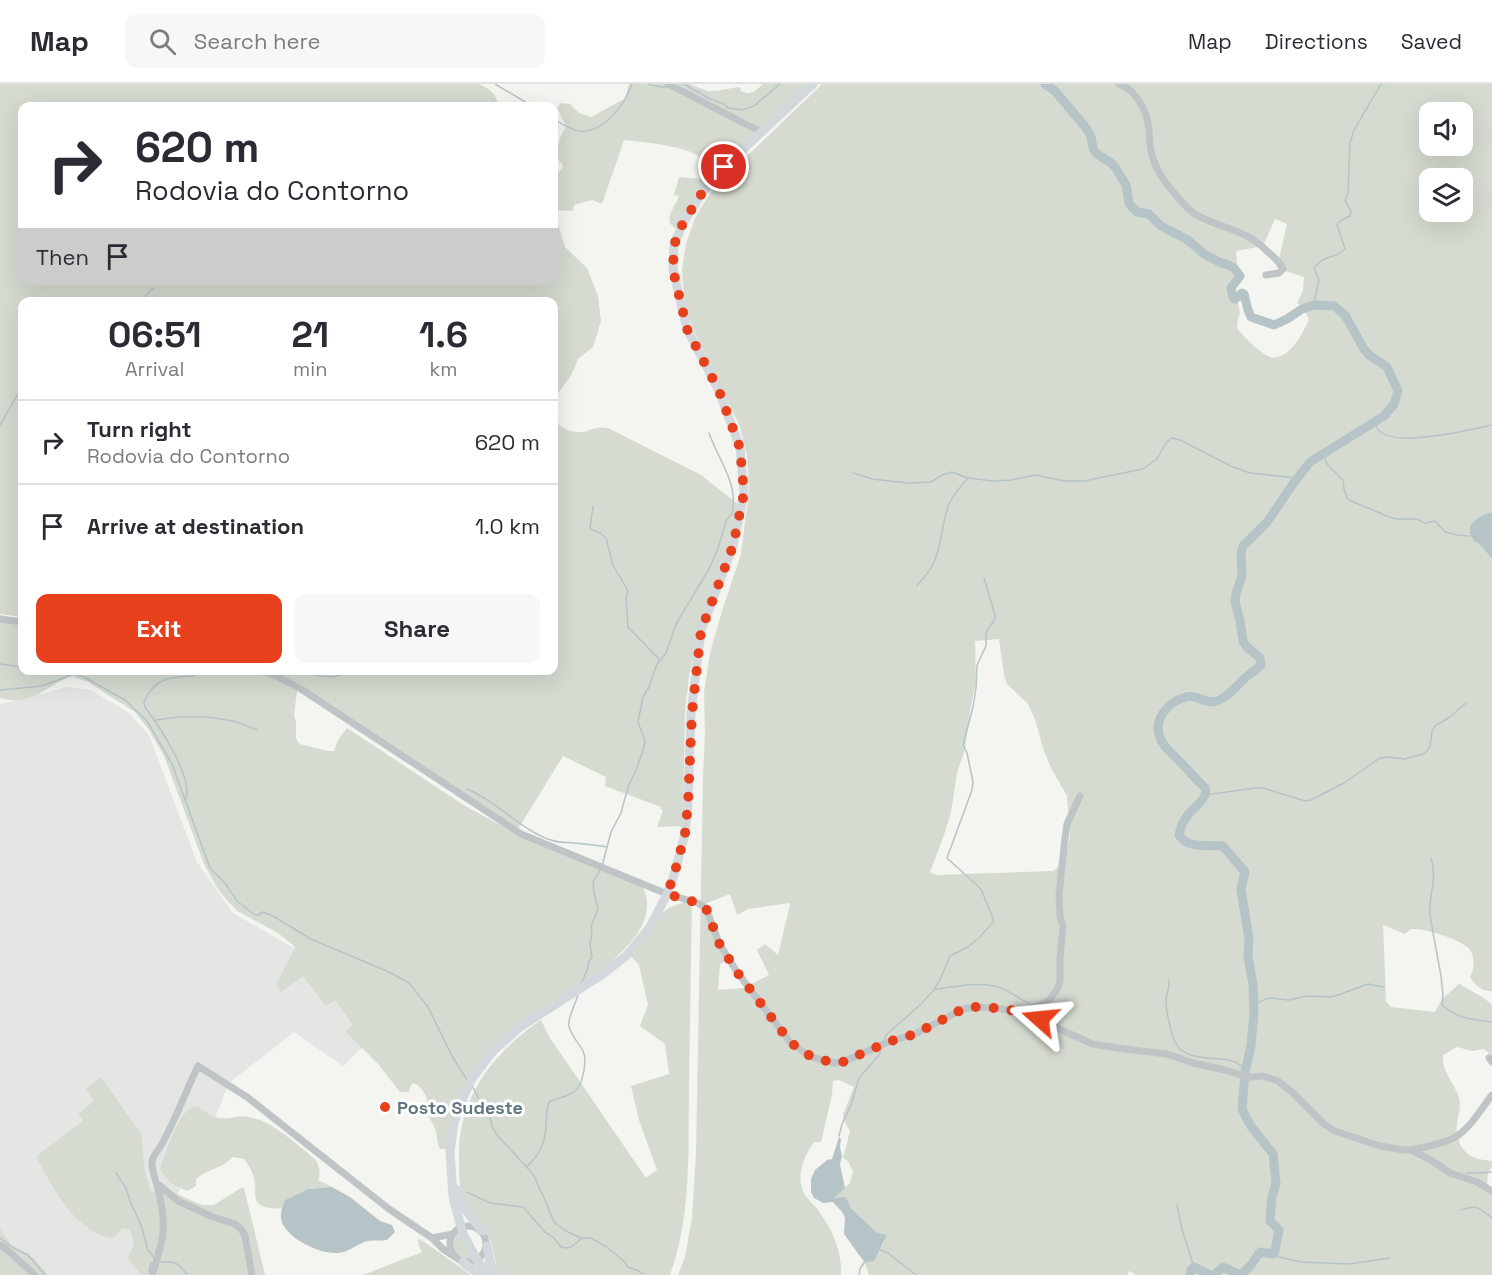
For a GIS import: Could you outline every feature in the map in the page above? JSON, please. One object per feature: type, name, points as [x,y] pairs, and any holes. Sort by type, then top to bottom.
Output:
[{"type":"main road","points":[[490,1275],[456,1231],[450,1151],[454,1123],[465,1093],[473,1077],[493,1051],[520,1027],[603,974],[627,955],[650,927],[667,894],[685,834],[692,713],[701,631],[733,546],[744,493],[740,448],[719,391],[687,329],[673,270],[674,245],[683,223],[702,193],[724,167],[813,84]]},
{"type":"main road","points":[[451,1178],[465,1209],[482,1231]]},
{"type":"main road","points":[[487,1246],[495,1275]]},
{"type":"main road","points":[[459,1259],[481,1275]]},
{"type":"street","points":[[668,84],[760,132]]},
{"type":"street","points":[[1119,84],[1134,94],[1143,111],[1148,124],[1152,155],[1165,182],[1185,206],[1195,214],[1247,236],[1272,255],[1280,263],[1282,269],[1278,273],[1266,275]]},
{"type":"street","points":[[0,619],[18,621]]},
{"type":"street","points":[[273,675],[301,689],[521,834],[706,908],[719,943],[737,972],[790,1042],[814,1058],[835,1063],[843,1062],[888,1042],[915,1034],[963,1009],[995,1008],[1023,1012],[1092,1044],[1167,1054],[1250,1077],[1263,1076],[1278,1081],[1324,1124],[1335,1131],[1380,1146],[1412,1150],[1455,1137],[1476,1118],[1492,1095]]},
{"type":"street","points":[[1023,1012],[1050,999],[1060,981],[1063,927],[1059,895],[1065,838],[1067,824],[1080,796]]},
{"type":"street","points":[[152,1275],[162,1247],[164,1231],[158,1184],[152,1160],[163,1144],[198,1066],[247,1097],[389,1209],[459,1259],[472,1262],[477,1260],[487,1246],[482,1231],[471,1226],[432,1239]]},
{"type":"street","points":[[1412,1150],[1450,1173],[1477,1182],[1492,1191]]},
{"type":"street","points":[[158,1184],[178,1201],[235,1224],[241,1229],[252,1275]]},
{"type":"street","points":[[456,1231],[450,1241],[450,1247],[459,1259]]},
{"type":"street","points":[[0,1245],[35,1275]]},
{"type":"shaded area","points":[[0,84],[479,84],[492,92],[498,102],[18,102],[18,285],[558,285],[558,225],[565,247],[587,268],[598,296],[601,321],[593,347],[578,359],[570,377],[558,392],[558,297],[18,297],[18,616],[0,614]]},
{"type":"shaded area","points":[[629,84],[689,84],[708,91],[738,87],[741,91],[748,93],[763,84],[810,84],[714,176],[681,231],[674,228],[669,220],[679,196],[674,195],[679,177],[704,179],[707,175],[699,157],[675,147],[624,140],[602,204],[592,200],[574,205],[573,211],[558,210],[558,173],[563,167],[558,160],[558,147],[566,126],[558,110],[561,103],[570,104],[579,113],[591,117],[622,100],[625,101]]},
{"type":"shaded area","points":[[822,84],[1492,84],[1492,512],[1474,520],[1470,533],[1492,559],[1492,991],[1479,987],[1470,977],[1474,965],[1472,953],[1461,943],[1431,932],[1411,929],[1405,934],[1383,925],[1386,1001],[1391,1007],[1435,1012],[1442,999],[1459,984],[1492,1005],[1492,1058],[1484,1049],[1472,1051],[1457,1047],[1443,1055],[1443,1061],[1459,1098],[1457,1128],[1460,1145],[1472,1157],[1492,1161],[1487,1185],[1492,1189],[1492,1275],[1137,1275],[1129,1271],[1127,1275],[869,1275],[862,1259],[866,1262],[877,1254],[884,1243],[851,1208],[848,1201],[834,1198],[850,1183],[853,1171],[848,1161],[843,1158],[850,1131],[843,1115],[854,1087],[839,1080],[833,1081],[821,1142],[814,1142],[810,1148],[803,1162],[800,1177],[808,1199],[819,1211],[833,1234],[840,1258],[841,1275],[678,1275],[685,1257],[692,1218],[696,1154],[704,692],[710,653],[741,554],[749,491],[747,455],[740,427],[694,331],[684,297],[682,270],[686,244],[695,218],[714,188]],"holes":[[[1275,219],[1287,224],[1277,268],[1304,277],[1303,291],[1297,303],[1303,307],[1309,319],[1289,351],[1277,357],[1270,357],[1237,328],[1240,313],[1234,284],[1238,275],[1236,251],[1263,246]],[[999,639],[1007,684],[1028,704],[1051,768],[1067,796],[1070,836],[1064,862],[1053,871],[937,875],[930,872],[951,812],[957,773],[965,749],[976,681],[975,641]],[[730,894],[737,915],[748,909],[789,903],[778,955],[765,944],[757,950],[769,975],[744,988],[718,990],[720,964],[731,958],[702,905]]]},
{"type":"shaded area","points":[[558,424],[563,428],[580,432],[598,428],[610,429],[701,475],[739,505],[736,524],[697,640],[689,676],[685,712],[683,826],[657,827],[663,810],[660,809],[661,807],[605,786],[606,777],[563,756],[518,829],[279,675],[558,675]]},
{"type":"shaded area","points":[[1492,512],[1492,559],[1473,540],[1470,528],[1475,520]]},
{"type":"shaded area","points":[[0,622],[18,624],[18,675],[271,675],[297,691],[294,716],[296,738],[300,744],[334,751],[338,740],[347,728],[465,806],[515,833],[641,883],[646,896],[647,909],[644,921],[631,942],[602,970],[533,1015],[476,1070],[447,1149],[440,1149],[436,1131],[425,1108],[427,1098],[421,1088],[414,1083],[409,1092],[400,1092],[379,1065],[345,1031],[353,1025],[335,1000],[326,1006],[303,976],[281,992],[276,984],[294,946],[278,933],[237,911],[219,891],[204,864],[164,756],[135,712],[88,682],[71,676],[29,698],[11,700],[0,698]]},
{"type":"shaded area","points":[[67,687],[90,690],[128,712],[149,735],[197,862],[233,913],[315,960],[405,1006],[343,1066],[294,1032],[229,1083],[208,1136],[172,1205],[201,1275],[0,1275],[0,704]]},
{"type":"shaded area","points":[[692,898],[687,1181],[682,1229],[670,1275],[498,1275],[490,1240],[464,1202],[460,1188],[460,1138],[471,1097],[493,1062],[541,1020],[550,1038],[646,1178],[657,1170],[639,1120],[631,1086],[669,1074],[665,1044],[640,1026],[648,1005],[639,965],[630,955],[661,914]]},
{"type":"shaded area","points":[[101,1077],[141,1134],[145,1171],[152,1193],[161,1190],[170,1191],[202,1205],[214,1205],[244,1188],[265,1275],[142,1275],[130,1262],[128,1256],[133,1243],[129,1229],[122,1228],[112,1238],[103,1236],[81,1223],[72,1214],[56,1193],[37,1159],[38,1155],[83,1121],[78,1114],[94,1101],[86,1089]]},
{"type":"shaded area","points":[[194,1106],[215,1117],[248,1117],[275,1128],[316,1160],[319,1170],[318,1180],[332,1187],[308,1189],[285,1200],[282,1208],[264,1207],[256,1200],[254,1178],[248,1165],[244,1159],[233,1157],[201,1175],[196,1179],[196,1186],[187,1191],[170,1183],[160,1169],[177,1125]]},
{"type":"shaded area","points":[[839,1137],[842,1156],[840,1164],[845,1188],[834,1198],[845,1197],[851,1208],[877,1233],[887,1235],[874,1261],[866,1262],[862,1259],[844,1234],[845,1218],[833,1202],[823,1203],[814,1198],[811,1192],[811,1179],[815,1170],[827,1160],[832,1159]]},
{"type":"shaded area","points":[[332,1187],[350,1197],[380,1221],[392,1225],[395,1232],[387,1240],[368,1241],[337,1253],[321,1251],[295,1238],[283,1225],[281,1218],[285,1200],[308,1189]]},
{"type":"shaded area","points":[[0,1229],[12,1246],[34,1258],[48,1275],[0,1275]]},
{"type":"shaded area","points":[[459,1232],[472,1259],[461,1257],[455,1251],[454,1242]]},
{"type":"shaded area","points":[[420,1239],[471,1275],[363,1275],[422,1252],[418,1240]]},
{"type":"waterway","points":[[495,84],[525,102]]},
{"type":"waterway","points":[[558,122],[575,130],[594,129],[617,111],[632,84]]},
{"type":"waterway","points":[[648,84],[667,87]]},
{"type":"waterway","points":[[684,84],[728,108],[742,110],[754,106],[780,84]]},
{"type":"waterway","points":[[1045,84],[1055,91],[1087,129],[1096,153],[1115,167],[1126,185],[1129,203],[1137,212],[1149,214],[1161,226],[1188,240],[1204,254],[1234,268],[1240,276],[1231,288],[1233,297],[1235,299],[1242,293],[1244,294],[1251,317],[1274,325],[1314,305],[1334,306],[1345,315],[1369,355],[1387,367],[1398,391],[1394,404],[1384,416],[1310,462],[1267,522],[1243,546],[1242,576],[1235,602],[1243,641],[1260,658],[1261,665],[1221,699],[1213,702],[1190,696],[1179,699],[1163,713],[1158,726],[1163,744],[1205,788],[1206,793],[1184,820],[1179,835],[1193,845],[1223,846],[1245,872],[1241,889],[1249,940],[1248,956],[1253,985],[1254,1013],[1242,1109],[1250,1125],[1273,1154],[1276,1183],[1270,1221],[1279,1230],[1273,1254],[1260,1252],[1241,1275],[1223,1267],[1214,1275]]},
{"type":"waterway","points":[[1317,305],[1315,298],[1319,280],[1314,268],[1345,249],[1337,224],[1350,216],[1351,211],[1345,201],[1348,193],[1350,143],[1354,130],[1381,84]]},
{"type":"waterway","points":[[145,297],[153,288]]},
{"type":"waterway","points":[[0,425],[18,394]]},
{"type":"waterway","points":[[1374,422],[1382,433],[1391,437],[1404,438],[1436,436],[1492,425]]},
{"type":"waterway","points":[[602,866],[611,832],[621,813],[628,787],[644,747],[645,741],[638,722],[643,697],[657,664],[666,653],[676,624],[709,569],[727,519],[732,514],[732,487],[709,433]]},
{"type":"waterway","points":[[853,473],[872,479],[908,483],[931,482],[952,472],[968,478],[993,481],[1035,475],[1065,481],[1084,481],[1143,469],[1157,459],[1166,443],[1172,438],[1250,473],[1297,478]]},
{"type":"waterway","points":[[1323,453],[1327,464],[1343,480],[1347,498],[1351,501],[1396,519],[1417,519],[1425,523],[1435,521],[1445,532],[1470,536]]},
{"type":"waterway","points":[[917,585],[934,562],[947,509],[967,479]]},
{"type":"waterway","points":[[593,506],[590,529],[606,538],[613,565],[628,591],[626,598],[628,627],[659,659]]},
{"type":"waterway","points":[[884,1041],[886,1035],[933,991],[950,956],[968,947],[994,921],[981,889],[947,858],[972,790],[973,782],[963,745],[973,707],[977,665],[986,646],[986,632],[995,619],[984,578]]},
{"type":"waterway","points":[[0,664],[18,666]]},
{"type":"waterway","points":[[0,690],[42,686],[72,675]]},
{"type":"waterway","points":[[77,675],[125,700],[147,721],[172,764],[210,868],[225,883],[237,901],[255,915],[263,912],[273,916],[311,939],[409,983],[428,1007],[452,1056],[467,1080]]},
{"type":"waterway","points":[[186,799],[187,789],[180,765],[144,702],[158,683],[171,678],[194,675]]},
{"type":"waterway","points":[[317,675],[333,677],[340,675]]},
{"type":"waterway","points":[[1205,795],[1263,788],[1305,801],[1311,800],[1344,783],[1380,758],[1405,759],[1423,754],[1430,746],[1435,726],[1466,703]]},
{"type":"waterway","points":[[156,720],[207,717],[234,721],[257,730]]},
{"type":"waterway","points":[[467,789],[489,801],[540,836],[557,842],[607,847]]},
{"type":"waterway","points":[[1431,858],[1434,872],[1430,916],[1441,976],[1442,1005],[1459,1016],[1492,1022]]},
{"type":"waterway","points":[[581,984],[592,957],[591,927],[598,909],[593,882],[600,870]]},
{"type":"waterway","points":[[1169,980],[1166,999],[1167,1013],[1174,1040],[1181,1049],[1190,1055],[1232,1061],[1240,1065],[1245,1072]]},
{"type":"waterway","points":[[1254,1007],[1269,998],[1289,1000],[1307,996],[1330,997],[1368,984],[1384,987]]},
{"type":"waterway","points":[[936,989],[991,985],[1031,1005]]},
{"type":"waterway","points":[[527,1166],[542,1146],[549,1102],[572,1093],[580,1085],[582,1079],[585,1056],[569,1026],[570,1015],[578,995]]},
{"type":"waterway","points":[[1038,1009],[1060,1022]]},
{"type":"waterway","points":[[839,1136],[859,1078],[879,1055],[882,1048]]},
{"type":"waterway","points":[[472,1086],[497,1135],[533,1174],[555,1223],[581,1238],[591,1238],[605,1246],[628,1267],[643,1275]]},
{"type":"waterway","points":[[1466,1173],[1492,1172]]},
{"type":"waterway","points":[[116,1173],[126,1188],[148,1250],[155,1259]]},
{"type":"waterway","points":[[467,1192],[490,1203],[523,1207],[561,1247],[571,1247],[581,1239]]},
{"type":"waterway","points":[[1177,1205],[1194,1267]]},
{"type":"waterway","points":[[1461,1210],[1471,1207],[1478,1208],[1492,1218]]},
{"type":"waterway","points":[[0,1238],[28,1255],[45,1275]]},
{"type":"waterway","points":[[880,1250],[888,1253],[916,1275]]},
{"type":"waterway","points":[[1273,1254],[1301,1262],[1349,1264],[1390,1258]]},
{"type":"waterway","points":[[859,1275],[865,1261]]},
{"type":"waterway","points":[[161,1262],[176,1264],[187,1275]]},
{"type":"waterway","points":[[149,1271],[153,1263]]},
{"type":"waterway","points":[[1190,1275],[1194,1267],[1210,1275]]},
{"type":"place","name":"Posto Sudeste","points":[[385,1107]]},
{"type":"route","points":[[724,167],[702,193],[683,223],[674,245],[673,270],[687,329],[719,391],[740,448],[744,493],[733,546],[701,631],[692,713],[685,834],[667,894],[698,903],[706,908],[719,943],[737,972],[790,1042],[814,1058],[835,1063],[853,1059],[888,1042],[915,1034],[963,1009],[995,1008],[1023,1012],[1040,1019]]}]
